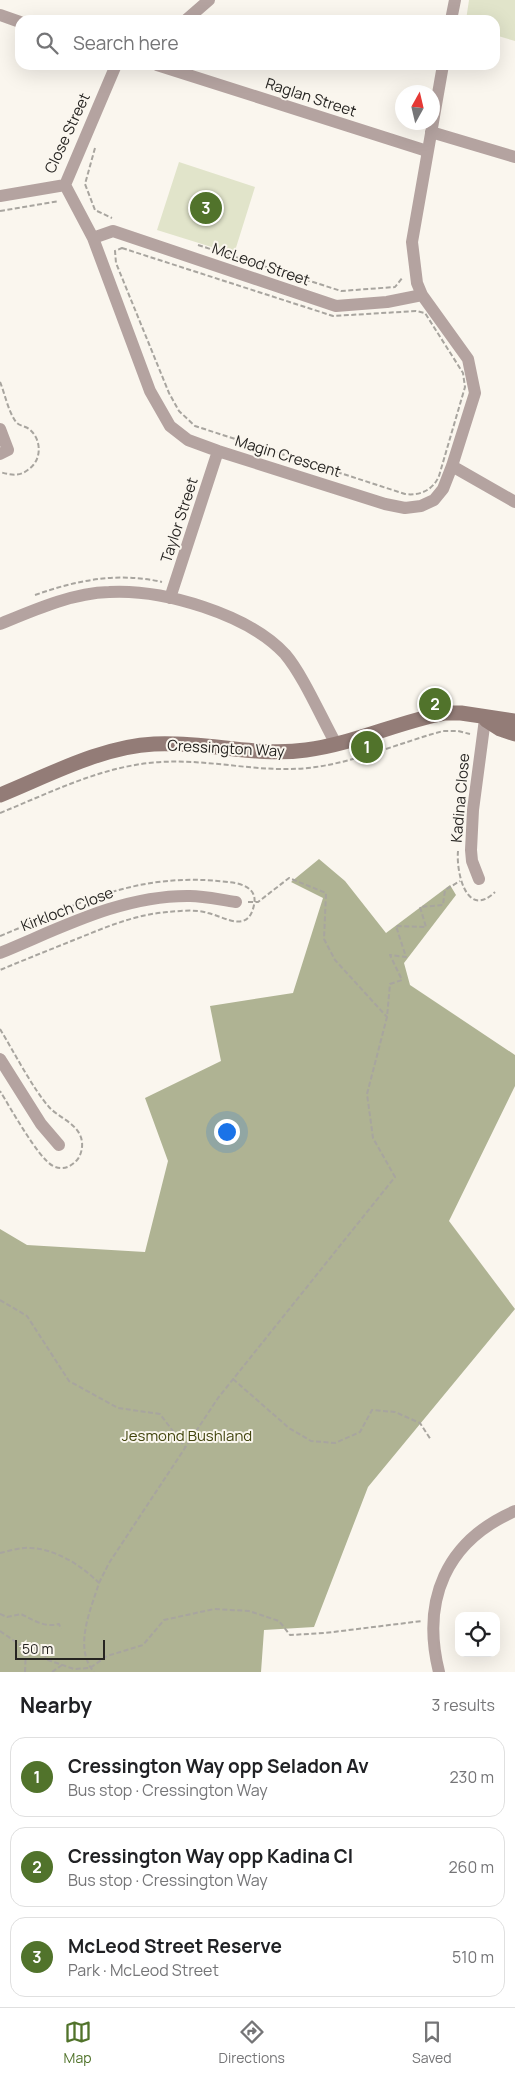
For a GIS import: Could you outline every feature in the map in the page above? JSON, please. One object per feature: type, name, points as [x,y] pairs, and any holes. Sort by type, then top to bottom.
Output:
[{"type":"street","points":[[192,15],[209,0]]},
{"type":"street","points":[[452,15],[455,0]]},
{"type":"street","points":[[0,16],[15,20]]},
{"type":"street","name":"Close Street","points":[[0,196],[65,185],[114,70]]},
{"type":"street","name":"Raglan Street","points":[[173,70],[427,151]]},
{"type":"street","points":[[422,295],[417,283],[412,242],[442,70]]},
{"type":"street","points":[[431,132],[515,157]]},
{"type":"street","name":"Magin Crescent","points":[[65,185],[93,238],[150,391],[170,426],[188,440],[218,451],[385,504],[405,508],[421,506],[434,500],[443,489],[475,393],[468,359],[422,295]]},
{"type":"street","name":"McLeod Street","points":[[93,238],[113,231],[336,306],[364,305],[422,295]]},
{"type":"street","points":[[0,429],[8,450],[0,454]]},
{"type":"street","name":"Taylor Street","points":[[170,598],[218,451]]},
{"type":"street","points":[[452,466],[515,502]]},
{"type":"street","points":[[0,624],[69,598],[109,592],[170,598],[217,611],[250,627],[285,654],[336,744]]},
{"type":"street","name":"Cressington Way","points":[[0,795],[71,766],[137,745],[192,745],[276,752],[304,751],[336,744],[445,713],[461,713],[485,719]]},
{"type":"street","points":[[485,719],[515,722]]},
{"type":"street","points":[[485,719],[496,727],[515,734]]},
{"type":"street","name":"Kadina Close","points":[[479,879],[472,861],[473,810],[485,719]]},
{"type":"street","name":"Kirkloch Close","points":[[0,953],[115,906],[152,898],[190,896],[236,902]]},
{"type":"street","points":[[0,1059],[41,1124],[59,1145]]},
{"type":"street","points":[[439,1672],[433,1616],[435,1602],[447,1571],[464,1545],[475,1535],[489,1523],[515,1511]]},
{"type":"path","points":[[97,141],[85,184],[95,210],[117,220]]},
{"type":"path","points":[[0,211],[62,202]]},
{"type":"path","points":[[190,243],[341,291],[395,287],[403,280],[404,274]]},
{"type":"path","points":[[119,248],[124,249],[337,316],[416,311],[422,312],[427,316],[462,373],[466,387],[437,481],[426,492],[411,495],[206,431],[190,422],[179,411],[171,398],[116,263],[114,252],[119,248]]},
{"type":"path","points":[[0,382],[16,421],[35,436],[39,451],[36,462],[26,472],[10,475],[0,472]]},
{"type":"path","points":[[0,813],[90,776],[127,766],[178,762],[264,769],[305,768],[344,760],[443,731],[470,733]]},
{"type":"path","points":[[236,902],[255,902],[289,878],[326,893],[324,939],[334,960],[387,1017]]},
{"type":"path","points":[[94,1672],[90,1668],[85,1650],[84,1629],[99,1583],[109,1562],[185,1447],[233,1379],[395,1177],[373,1138],[367,1094],[387,1017],[390,984],[402,980],[390,955],[406,956],[396,926],[426,927],[420,907],[442,905],[445,890],[460,880],[468,895],[475,899],[490,897],[495,892]]},
{"type":"path","points":[[0,970],[115,923],[138,916],[198,911],[209,913],[230,922],[238,922],[245,920],[251,915],[255,902]]},
{"type":"path","points":[[0,1300],[27,1316],[69,1381],[118,1408],[160,1414],[185,1447]]},
{"type":"path","points":[[233,1379],[289,1428],[312,1440],[335,1444],[360,1432],[372,1410],[395,1412],[420,1423],[431,1440]]},
{"type":"path","points":[[0,1553],[31,1548],[62,1556],[88,1572],[99,1583]]},
{"type":"path","points":[[26,1649],[36,1646],[48,1660],[74,1670],[90,1668],[106,1656],[143,1645],[164,1620],[214,1609],[249,1611],[279,1621],[290,1635],[325,1633],[422,1621]]},
{"type":"path","points":[[0,1614],[7,1617],[21,1614],[36,1622],[52,1626],[58,1624],[61,1629]]},
{"type":"path","points":[[0,1631],[26,1649]]},
{"type":"path","points":[[25,1672],[26,1649]]},
{"type":"path","points":[[52,1672],[62,1665]]},
{"type":"green space","points":[[469,0],[515,0],[515,41],[500,36],[500,15],[467,15]]},
{"type":"green space","points":[[179,162],[255,187],[234,254],[157,230]]},
{"type":"green space","name":"Jesmond Bushland","points":[[319,859],[345,881],[386,933],[450,885],[456,895],[404,963],[410,985],[515,1055],[515,1086],[449,1221],[515,1309],[368,1487],[314,1627],[264,1630],[261,1672],[0,1672],[0,1229],[27,1245],[145,1252],[168,1161],[145,1098],[221,1061],[210,1006],[293,993],[323,898],[291,882]]},
{"type":"place","name":"McLeod Street Reserve","points":[[206,208]]},
{"type":"place","name":"Cressington Way opp Kadina Cl","points":[[435,704]]},
{"type":"place","name":"Cressington Way opp Seladon Av","points":[[367,747]]}]
